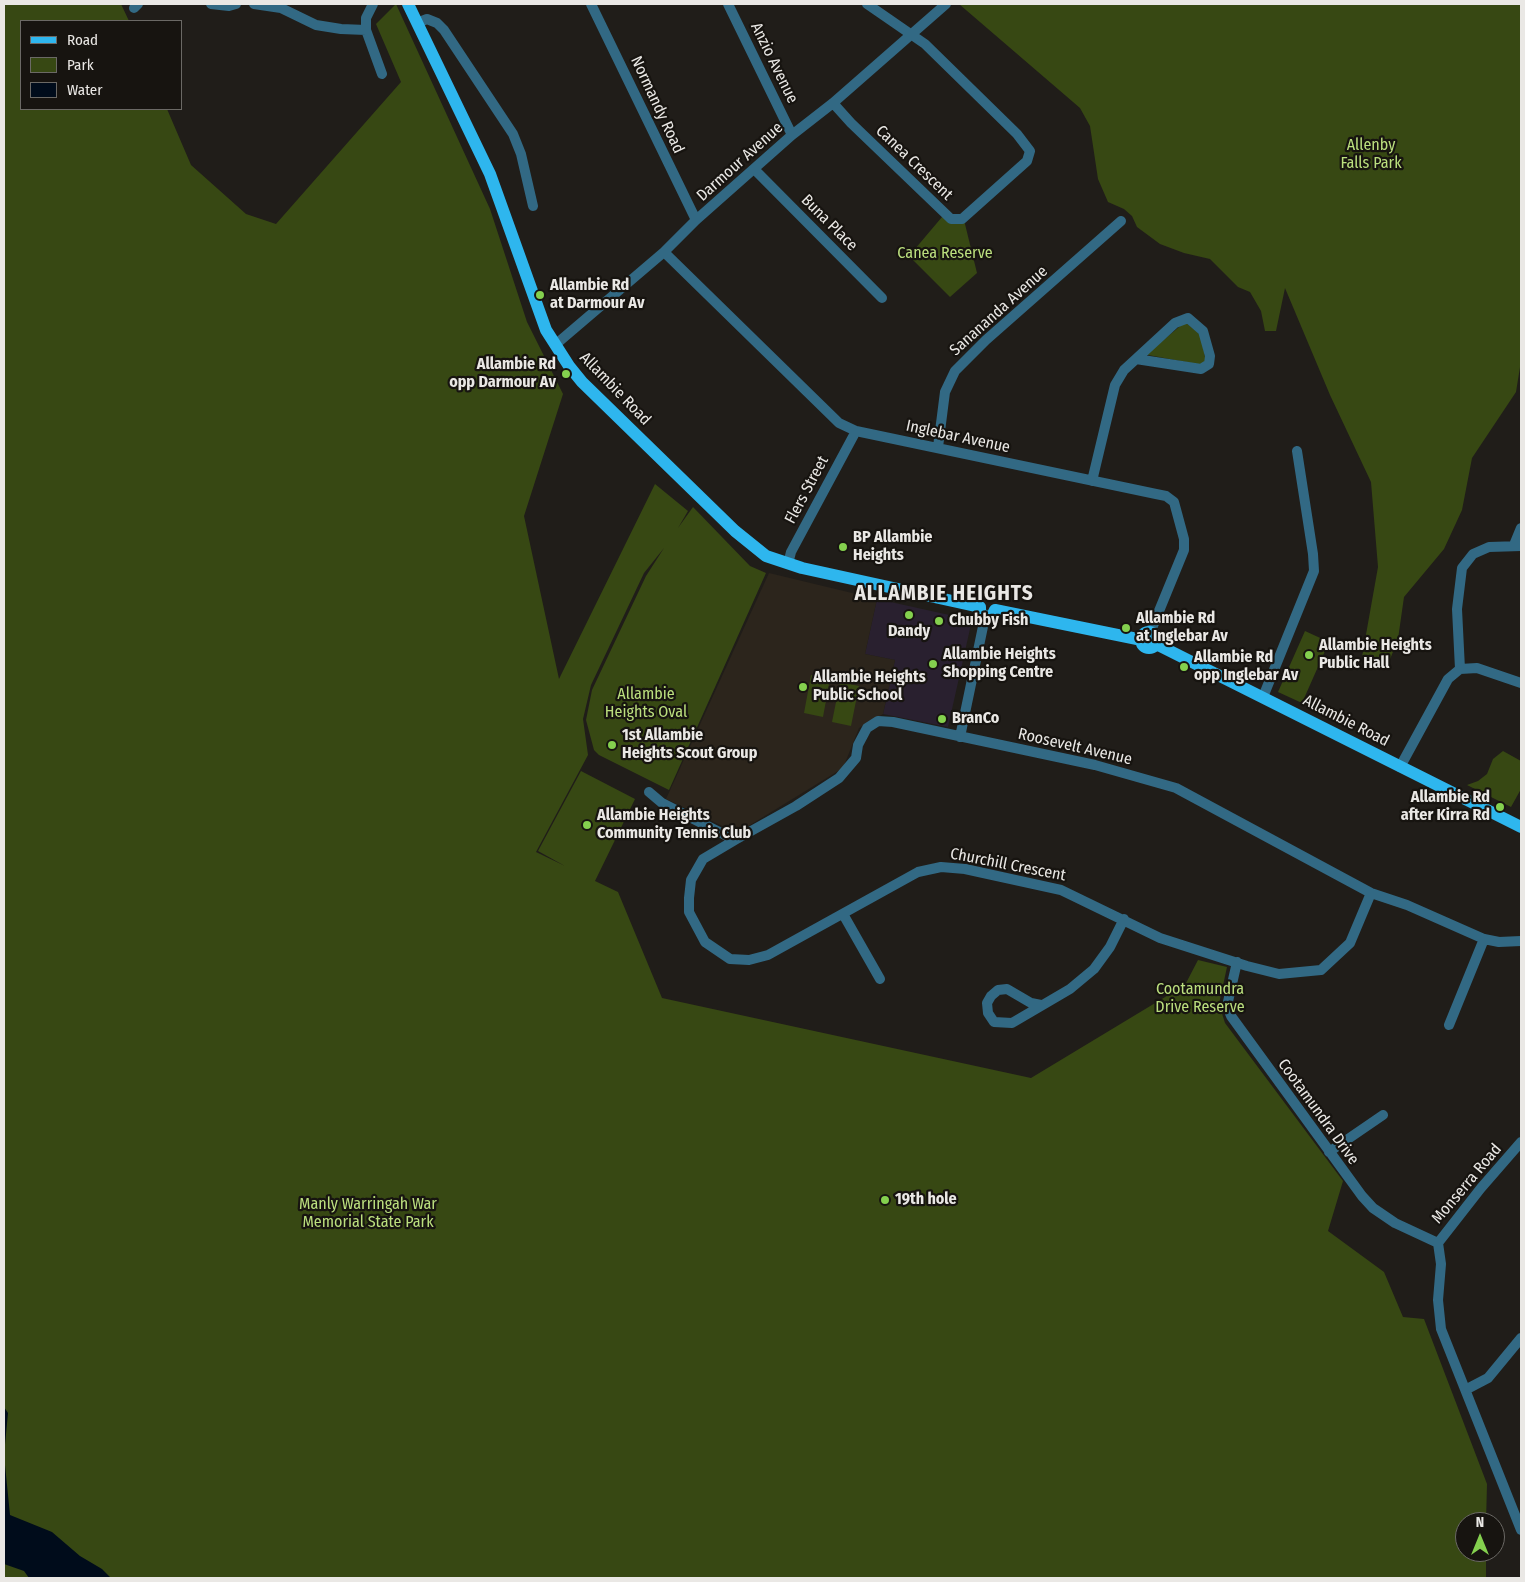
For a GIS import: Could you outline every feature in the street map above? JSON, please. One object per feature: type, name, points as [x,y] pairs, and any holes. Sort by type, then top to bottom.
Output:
[{"type":"main road","name":"Allambie Road","points":[[408,4],[490,174],[539,314],[555,345],[582,382],[734,531],[766,556],[788,564],[987,611],[1149,639],[1521,828]]},
{"type":"street","points":[[211,4],[229,6],[236,4]]},
{"type":"street","points":[[254,4],[281,6],[316,25],[366,30]]},
{"type":"street","points":[[373,4],[366,18],[366,30],[382,74]]},
{"type":"street","name":"Normandy Road","points":[[592,4],[696,220]]},
{"type":"street","name":"Anzio Avenue","points":[[728,4],[792,135]]},
{"type":"street","points":[[867,4],[913,35]]},
{"type":"street","name":"Darmour Avenue","points":[[555,345],[664,252],[696,220],[755,170],[792,135],[913,35],[946,4]]},
{"type":"street","points":[[417,22],[427,19],[437,23],[444,30],[513,134],[521,154],[532,206]]},
{"type":"street","name":"Canea Crescent","points":[[833,103],[851,123],[951,219],[962,219],[1027,161],[1030,151],[1025,142],[926,44],[913,35]]},
{"type":"street","name":"Buna Place","points":[[755,170],[882,298]]},
{"type":"street","name":"Sanananda Avenue","points":[[938,447],[945,392],[955,371],[986,340],[1121,221]]},
{"type":"street","name":"Inglebar Avenue","points":[[664,252],[838,423],[856,431],[1166,496],[1174,502],[1184,539],[1184,550],[1149,639]]},
{"type":"street","points":[[1092,481],[1114,385],[1124,370],[1174,323],[1188,318],[1203,331],[1210,356],[1209,364],[1201,369],[1136,359]]},
{"type":"street","name":"Flers Street","points":[[788,564],[791,552],[856,431]]},
{"type":"street","points":[[1263,697],[1314,571],[1314,554],[1298,451]]},
{"type":"street","points":[[1460,669],[1457,609],[1462,568],[1473,554],[1489,547],[1518,545],[1521,528]]},
{"type":"street","points":[[960,737],[987,611]]},
{"type":"street","points":[[1400,767],[1448,679],[1460,669],[1477,668],[1521,683]]},
{"type":"street","name":"Roosevelt Avenue","points":[[736,840],[796,806],[839,778],[850,768],[856,758],[858,745],[867,728],[878,721],[899,723],[1095,765],[1176,788],[1371,892],[1407,905],[1484,939],[1499,942],[1521,941]]},
{"type":"street","points":[[649,792],[662,803],[736,840]]},
{"type":"street","name":"Churchill Crescent","points":[[736,840],[703,859],[692,880],[689,912],[705,942],[730,959],[749,960],[768,955],[918,872],[940,867],[965,869],[1061,890],[1160,938],[1279,974],[1321,970],[1350,943],[1371,892]]},
{"type":"street","points":[[843,914],[880,979]]},
{"type":"street","points":[[1041,1005],[1031,1003],[1007,989],[998,990],[990,996],[987,1003],[988,1012],[994,1022],[1012,1023],[1083,980],[1094,969],[1110,947],[1124,919]]},
{"type":"street","points":[[1449,1025],[1484,939]]},
{"type":"street","name":"Cootamundra Drive","points":[[1237,962],[1227,1006],[1230,1016],[1329,1152],[1373,1208],[1413,1233],[1438,1243]]},
{"type":"street","points":[[1329,1152],[1382,1115]]},
{"type":"street","name":"Monserra Road","points":[[1521,1142],[1481,1188],[1438,1243],[1441,1264],[1438,1300],[1441,1329],[1467,1389],[1521,1530]]},
{"type":"street","points":[[1467,1389],[1488,1378],[1521,1338]]},
{"type":"shaded area","name":"Allambie Heights Public School","points":[[769,573],[877,599],[865,654],[895,660],[883,714],[859,728],[843,768],[737,833],[666,799]]},
{"type":"shaded area","points":[[877,599],[972,620],[948,727],[883,714],[895,660],[865,654]]},
{"type":"green space","name":"Manly Warringah War Memorial State Park","points":[[4,4],[121,4],[129,20],[20,20],[20,110],[167,110],[191,165],[246,214],[276,224],[401,82],[376,24],[396,4],[490,209],[527,322],[563,394],[524,516],[559,679],[655,484],[688,511],[678,528],[693,507],[750,566],[766,573],[669,790],[599,755],[594,750],[586,720],[592,690],[646,576],[664,548],[644,573],[591,685],[583,719],[588,755],[536,852],[565,866],[538,851],[581,771],[635,799],[595,881],[618,892],[662,998],[1031,1078],[1185,985],[1198,960],[1227,967],[1219,1004],[1225,1023],[1343,1181],[1328,1231],[1384,1272],[1403,1317],[1424,1319],[1487,1484],[1486,1512],[1455,1512],[1455,1562],[1486,1562],[1486,1578],[4,1578]]},
{"type":"green space","name":"Allenby Falls Park","points":[[959,4],[1521,4],[1521,361],[1516,392],[1472,458],[1462,510],[1444,549],[1404,597],[1398,639],[1387,667],[1362,657],[1378,567],[1371,482],[1330,395],[1285,288],[1276,331],[1265,331],[1261,311],[1250,292],[1238,287],[1210,259],[1184,253],[1160,244],[1137,227],[1132,216],[1124,209],[1108,202],[1098,179],[1090,126],[1080,108]]},
{"type":"green space","name":"Canea Reserve","points":[[942,217],[964,220],[977,273],[950,297],[909,256]]},
{"type":"green space","points":[[1185,322],[1201,335],[1206,363],[1202,365],[1148,355],[1148,353]]},
{"type":"green space","name":"Allambie Heights Public Hall","points":[[1305,631],[1329,642],[1302,703],[1278,692]]},
{"type":"green space","points":[[811,675],[830,679],[823,717],[804,713]]},
{"type":"green space","points":[[840,682],[859,686],[851,726],[832,722]]},
{"type":"green space","points":[[1503,751],[1521,761],[1521,789],[1511,807],[1467,785],[1478,781],[1487,774],[1493,759]]},
{"type":"water","points":[[4,1407],[8,1413],[4,1455]]},
{"type":"water","points":[[4,1455],[10,1515],[52,1532],[80,1556],[102,1569],[111,1578],[29,1578],[24,1571],[4,1564]]},
{"type":"place","name":"Allambie Rd at Darmour Av","points":[[540,295]]},
{"type":"place","name":"Allambie Rd opp Darmour Av","points":[[566,374]]},
{"type":"place","name":"BP Allambie Heights","points":[[843,547]]},
{"type":"place","name":"Dandy","points":[[909,615]]},
{"type":"place","name":"Chubby Fish","points":[[939,621]]},
{"type":"place","name":"Allambie Rd at Inglebar Av","points":[[1126,628]]},
{"type":"place","name":"Allambie Heights Public Hall","points":[[1309,655]]},
{"type":"place","name":"Allambie Heights Shopping Centre","points":[[933,664]]},
{"type":"place","name":"Allambie Rd opp Inglebar Av","points":[[1184,667]]},
{"type":"place","name":"Allambie Heights Public School","points":[[803,687]]},
{"type":"place","name":"BranCo","points":[[942,719]]},
{"type":"place","name":"1st Allambie Heights Scout Group","points":[[612,745]]},
{"type":"place","name":"Allambie Rd after Kirra Rd","points":[[1500,807]]},
{"type":"place","name":"Allambie Heights Community Tennis Club","points":[[587,825]]},
{"type":"place","name":"19th hole","points":[[885,1200]]},
{"type":"district","name":"ALLAMBIE HEIGHTS","points":[[944,594]]},
{"type":"park label","name":"Allambie Heights Oval","points":[[646,704]]},
{"type":"park label","name":"Cootamundra Drive Reserve","points":[[1200,999]]}]
